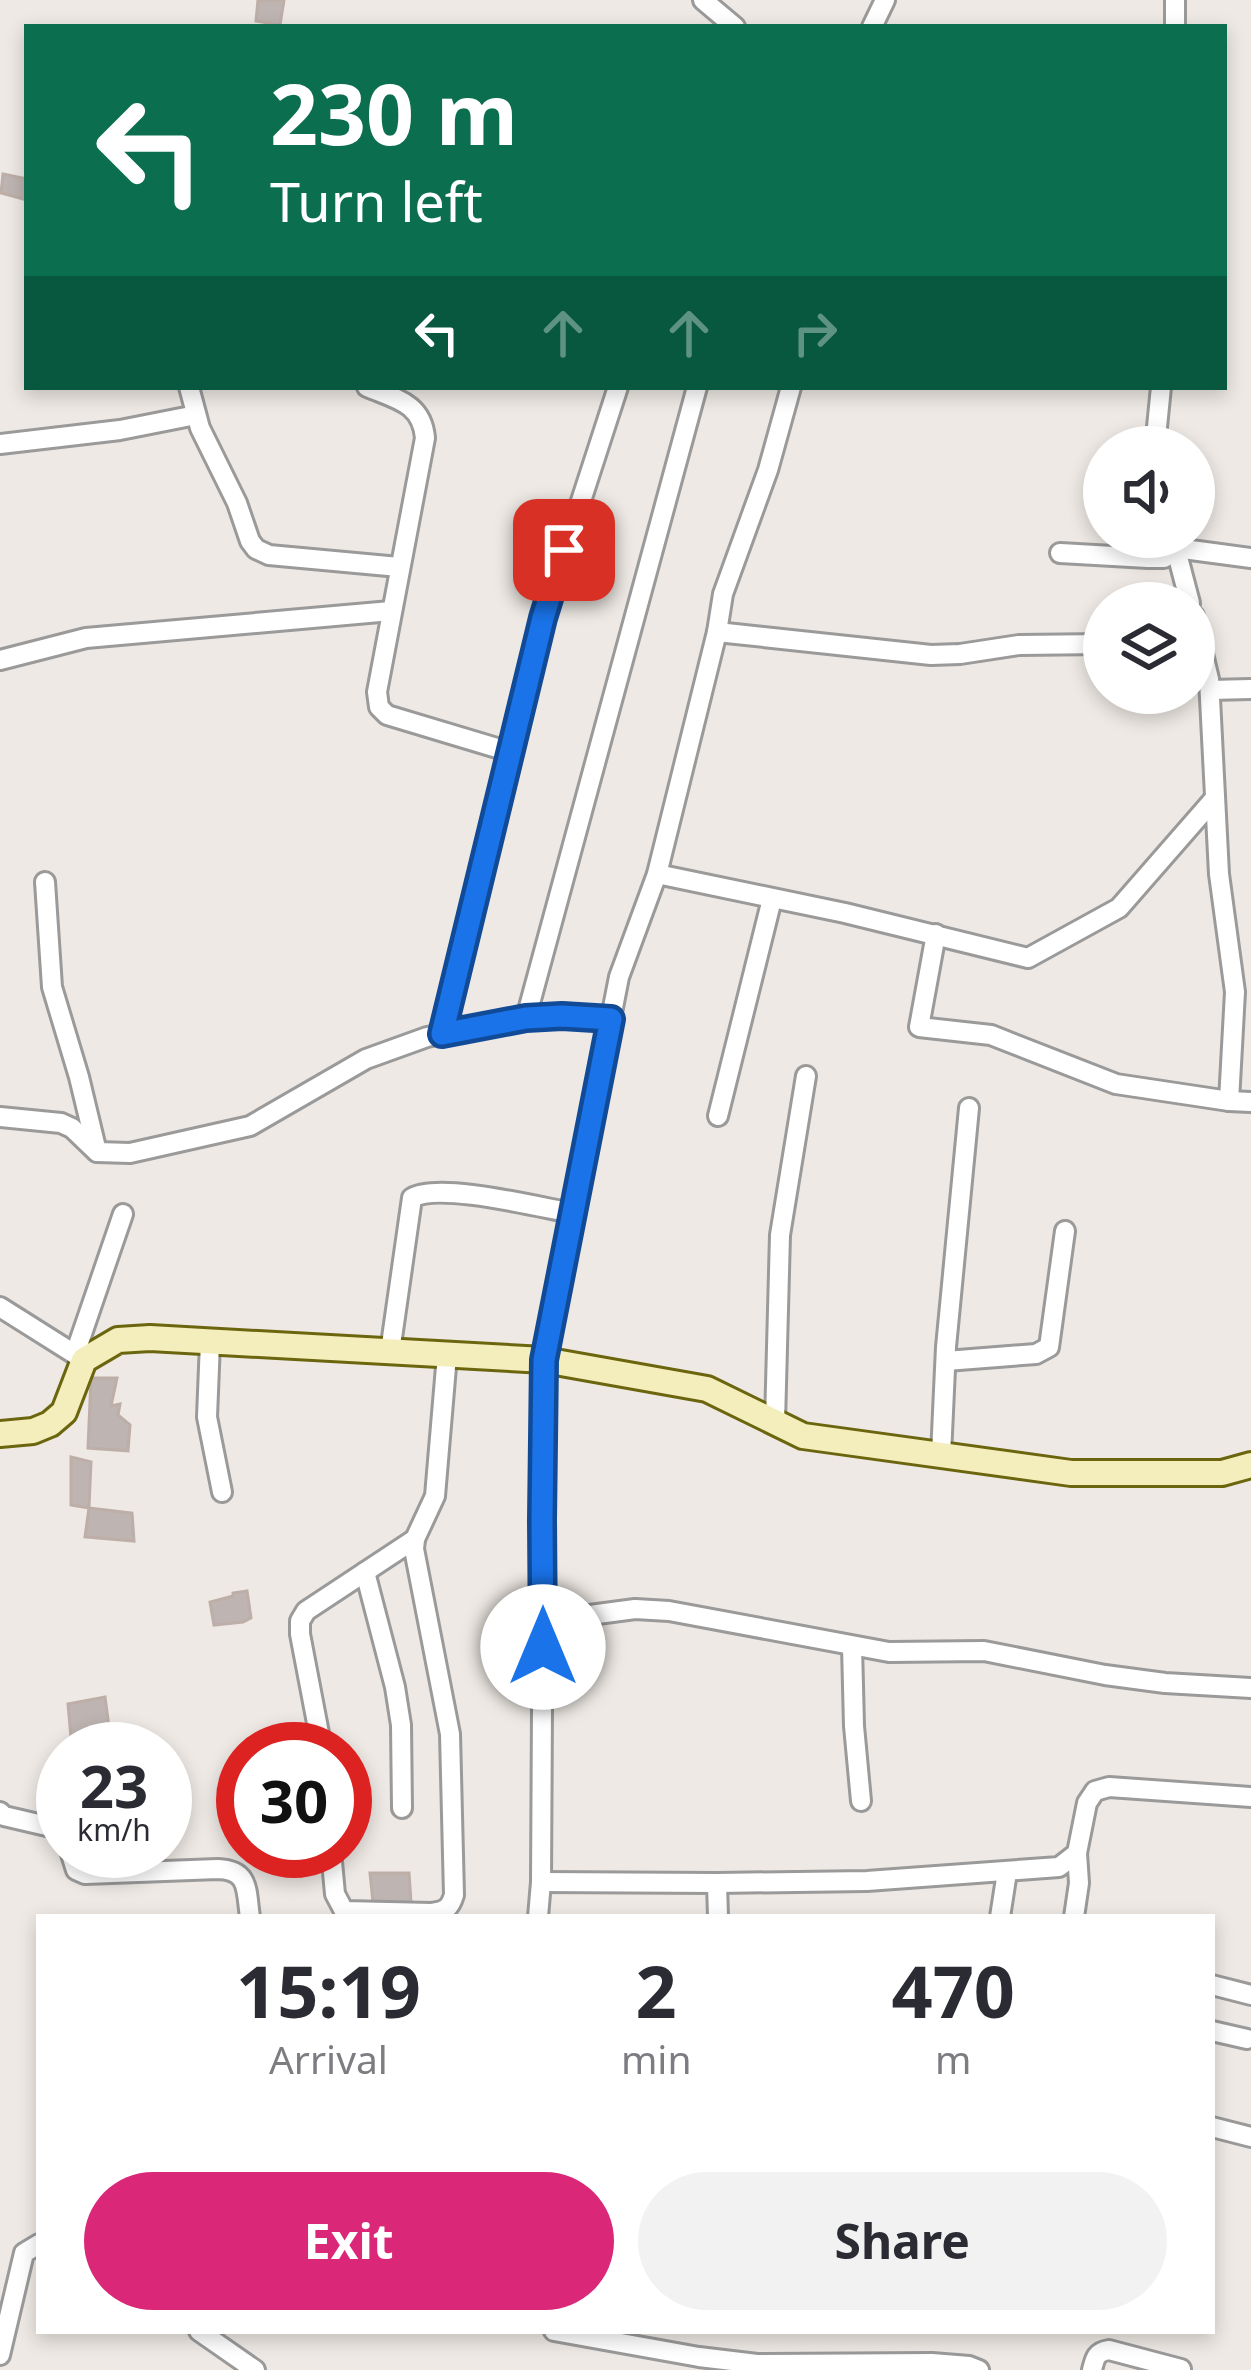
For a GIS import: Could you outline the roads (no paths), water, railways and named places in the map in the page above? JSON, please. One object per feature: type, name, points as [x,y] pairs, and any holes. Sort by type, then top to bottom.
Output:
[{"type":"street","points":[[703,0],[731,24]]},
{"type":"street","points":[[190,390],[216,464],[256,549],[269,555],[399,567]]},
{"type":"street","points":[[373,390],[414,409],[423,421],[425,438],[377,692],[379,707],[386,715],[510,752]]},
{"type":"street","points":[[442,1034],[543,618],[617,390]]},
{"type":"street","points":[[526,1018],[696,390]]},
{"type":"street","points":[[538,1914],[545,1621],[544,1360],[620,977],[657,874],[723,594],[768,470],[790,390]]},
{"type":"street","points":[[1157,426],[1161,390]]},
{"type":"street","points":[[0,444],[120,430],[196,415]]},
{"type":"street","points":[[1215,551],[1249,558],[1251,534]]},
{"type":"street","points":[[1060,553],[1083,554]]},
{"type":"street","points":[[0,660],[86,638],[392,610]]},
{"type":"street","points":[[717,632],[931,655],[1019,645],[1083,644]]},
{"type":"street","points":[[1215,690],[1251,689]]},
{"type":"street","points":[[1211,714],[1219,874],[1235,992],[1229,1101]]},
{"type":"street","points":[[657,874],[1028,958],[1119,908],[1215,798]]},
{"type":"street","points":[[45,882],[52,987],[97,1152]]},
{"type":"street","points":[[718,1116],[772,898]]},
{"type":"street","points":[[936,934],[919,1027],[991,1035],[1116,1084],[1251,1102]]},
{"type":"street","points":[[0,1117],[61,1123],[97,1152],[130,1153],[250,1126],[366,1059],[442,1034],[526,1018],[611,1019]]},
{"type":"street","points":[[776,1422],[780,1235],[806,1076]]},
{"type":"street","points":[[941,1455],[969,1108]]},
{"type":"street","points":[[391,1352],[412,1198],[421,1192],[447,1192],[572,1213]]},
{"type":"street","points":[[0,1434],[33,1431],[64,1412],[123,1214]]},
{"type":"street","points":[[946,1361],[1036,1354],[1049,1347],[1065,1231]]},
{"type":"street","points":[[0,1307],[80,1357]]},
{"type":"street","points":[[80,1357],[118,1340],[150,1338],[544,1360],[707,1389],[803,1436],[1071,1473],[1222,1473],[1251,1465]]},
{"type":"street","points":[[210,1342],[207,1418],[223,1492]]},
{"type":"street","points":[[333,1878],[334,1894],[344,1911],[444,1912],[454,1895],[451,1734],[416,1574],[415,1539],[435,1496],[447,1355]]},
{"type":"street","points":[[317,1722],[300,1621],[306,1611],[415,1539]]},
{"type":"street","points":[[365,1572],[395,1687],[404,1755],[402,1808]]},
{"type":"street","points":[[545,1621],[635,1609],[669,1610],[889,1652],[984,1651],[1105,1676],[1251,1688]]},
{"type":"street","points":[[852,1646],[861,1801]]},
{"type":"street","points":[[1074,1914],[1077,1852],[1087,1803],[1095,1791],[1109,1787],[1251,1797]]},
{"type":"street","points":[[0,1812],[36,1823]]},
{"type":"street","points":[[541,1882],[867,1881],[1059,1867],[1077,1852]]},
{"type":"street","points":[[192,1870],[237,1872],[246,1889],[250,1914]]},
{"type":"street","points":[[1000,1914],[1006,1872]]},
{"type":"street","points":[[717,1883],[718,1914]]},
{"type":"street","points":[[1215,1985],[1251,1995]]},
{"type":"street","points":[[1215,2032],[1247,2039]]},
{"type":"street","points":[[1215,2128],[1251,2138]]},
{"type":"street","points":[[0,2355],[24,2253],[36,2246]]},
{"type":"street","points":[[203,2334],[255,2370]]},
{"type":"street","points":[[567,2334],[698,2364],[932,2363],[979,2370]]},
{"type":"street","points":[[1093,2370],[1095,2357],[1109,2350],[1181,2369]]}]
